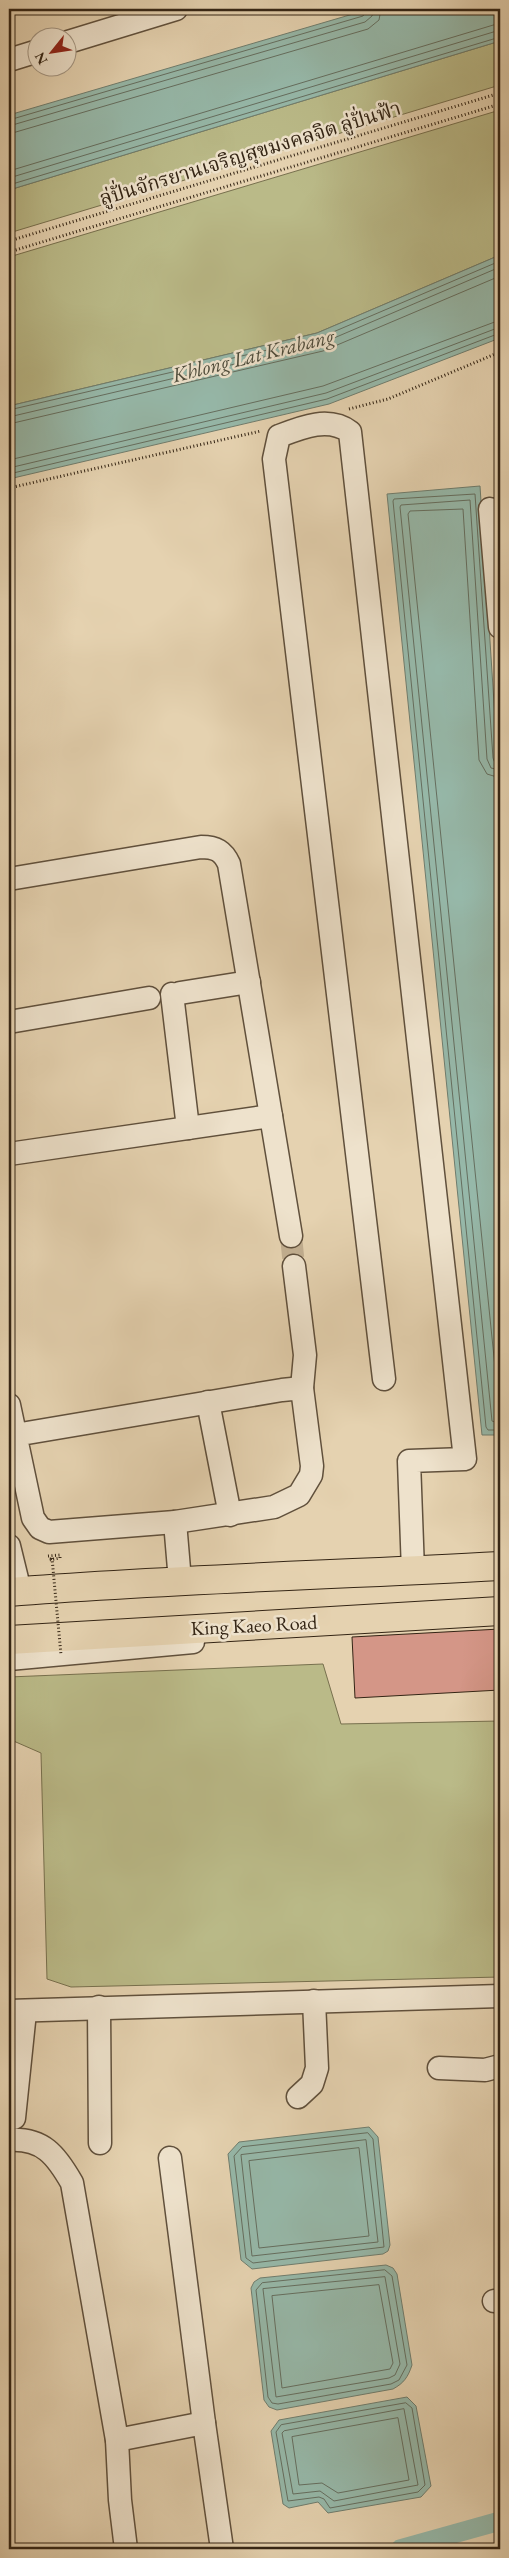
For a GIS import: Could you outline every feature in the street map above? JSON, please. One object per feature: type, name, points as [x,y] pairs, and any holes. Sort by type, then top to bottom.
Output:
[{"type":"main road","points":[[14,1592],[180,1581],[500,1566]]},
{"type":"main road","name":"King Kaeo Road","points":[[9,1640],[500,1612]]},
{"type":"street","points":[[78,39],[176,9]]},
{"type":"street","points":[[9,60],[28,54]]},
{"type":"street","points":[[384,1379],[274,459],[279,436],[309,424],[341,425],[350,432],[465,1459],[408,1461],[412,1571]]},
{"type":"street","points":[[490,510],[500,627]]},
{"type":"street","points":[[9,879],[202,847],[217,849],[229,864],[291,1236]]},
{"type":"street","points":[[188,1128],[175,994],[250,982]]},
{"type":"street","points":[[9,1022],[149,998]]},
{"type":"street","points":[[9,1154],[271,1116]]},
{"type":"street","points":[[9,1404],[33,1518],[40,1528],[49,1532],[175,1522],[230,1515],[274,1507],[299,1495],[311,1475],[312,1466],[302,1388],[305,1355],[294,1266]]},
{"type":"street","points":[[15,1435],[302,1388]]},
{"type":"street","points":[[208,1402],[230,1515]]},
{"type":"street","points":[[175,1522],[180,1581]]},
{"type":"street","points":[[9,1546],[14,1592]]},
{"type":"street","points":[[9,1659],[500,1612]]},
{"type":"street","points":[[14,2118],[17,2012],[99,2007],[500,1996]]},
{"type":"street","points":[[298,2097],[312,2084],[316,2068],[314,2001]]},
{"type":"street","points":[[99,2007],[100,2143]]},
{"type":"street","points":[[439,2068],[485,2070],[500,2066]]},
{"type":"street","points":[[9,2140],[27,2139],[44,2146],[62,2165],[72,2183],[118,2440],[120,2500],[126,2549]]},
{"type":"street","points":[[170,2158],[222,2549]]},
{"type":"street","points":[[118,2440],[204,2423]]},
{"type":"path","name":"ลู่ปั่นจักรยานเจริญสุขมงคลจิต ลู่ปั่นฟ้า","points":[[9,241],[500,93]]},
{"type":"path","points":[[9,252],[500,104]]},
{"type":"path","points":[[341,412],[388,400],[500,352]]},
{"type":"path","points":[[9,488],[266,430]]},
{"type":"path","points":[[50,1557],[61,1655]]},
{"type":"green space","points":[[500,41],[500,85],[9,233],[9,190]]},
{"type":"green space","points":[[500,110],[500,255],[317,333],[9,406],[9,257]]},
{"type":"green space","points":[[323,1664],[341,1724],[500,1721],[500,1977],[71,1987],[47,1979],[41,1753],[9,1739],[9,1677]]},
{"type":"water","points":[[370,9],[500,9],[500,41],[9,190],[9,115]]},
{"type":"water","name":"Khlong Lat Krabang","points":[[500,255],[500,338],[329,404],[9,479],[9,406],[317,333]]},
{"type":"water","points":[[480,486],[500,796],[500,1435],[482,1435],[387,494]]},
{"type":"water","points":[[369,2127],[378,2137],[390,2245],[388,2251],[383,2254],[252,2269],[241,2260],[228,2154],[239,2142]]},
{"type":"water","points":[[386,2265],[393,2268],[397,2274],[412,2365],[405,2379],[393,2389],[277,2410],[269,2407],[264,2400],[251,2288],[254,2282],[260,2278]]},
{"type":"water","points":[[407,2397],[416,2406],[431,2486],[421,2497],[328,2513],[318,2502],[289,2508],[283,2504],[271,2431],[279,2420]]},
{"type":"building","points":[[500,1629],[500,1690],[355,1698],[352,1637]]},
{"type":"waterway","points":[[400,2549],[500,2521]]},
{"type":"tunnel","points":[[291,1236],[294,1266]]}]
